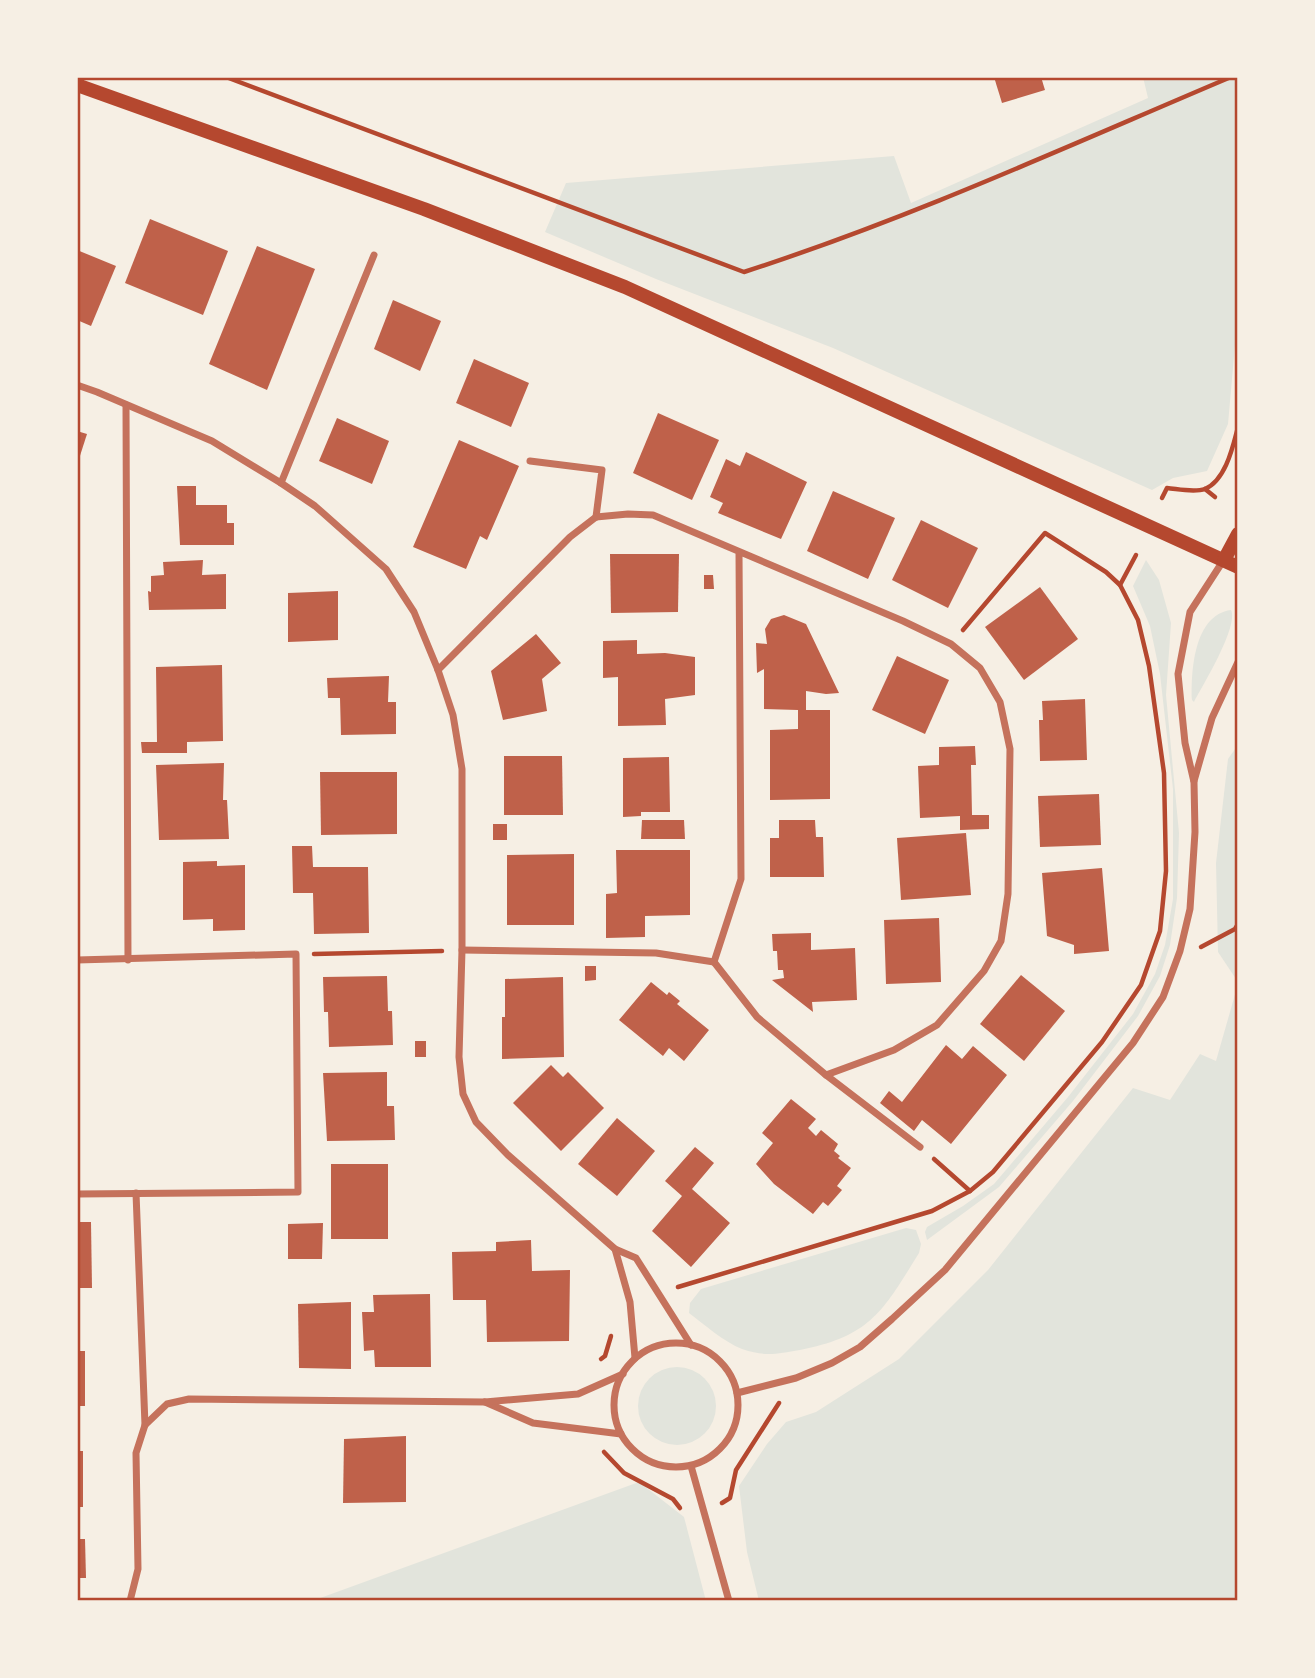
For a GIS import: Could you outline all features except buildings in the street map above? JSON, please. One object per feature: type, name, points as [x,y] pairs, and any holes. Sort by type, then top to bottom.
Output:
[{"type":"main road","points":[[77,85],[424,209],[625,288],[1238,567]]},
{"type":"main road","points":[[1224,560],[1238,534]]},
{"type":"street","points":[[281,483],[374,255]]},
{"type":"street","points":[[77,385],[212,441],[281,483],[315,506],[386,569],[415,612],[453,715],[462,769],[459,1057],[463,1094],[476,1122],[517,1163],[614,1249],[636,1258],[691,1345]]},
{"type":"street","points":[[127,405],[128,960]]},
{"type":"street","points":[[530,461],[602,470],[596,517]]},
{"type":"street","points":[[438,670],[570,537],[596,517],[628,514],[653,515],[903,621],[951,644],[980,668],[1000,702],[1010,749],[1008,894],[1001,941],[984,971],[937,1025],[894,1050],[826,1075]]},
{"type":"street","points":[[714,962],[741,879],[739,552]]},
{"type":"street","points":[[737,1393],[796,1378],[832,1363],[860,1347],[945,1270],[1133,1043],[1163,997],[1180,951],[1190,909],[1195,832],[1194,782],[1185,743],[1178,674],[1190,612],[1224,560]]},
{"type":"street","points":[[1194,782],[1212,718],[1238,662]]},
{"type":"street","points":[[462,950],[656,953],[714,962],[757,1017],[826,1075],[920,1147]]},
{"type":"street","points":[[77,960],[296,954],[298,1192],[77,1194]]},
{"type":"street","points":[[130,1601],[138,1569],[136,1453],[145,1425],[136,1193]]},
{"type":"street","points":[[614,1249],[630,1302],[635,1358]]},
{"type":"street","points":[[672,1343],[691,1345],[708,1352],[732,1377],[737,1393],[738,1412],[733,1430],[723,1446],[708,1458],[691,1466],[671,1467],[651,1462],[634,1451],[621,1434],[615,1414],[615,1393],[623,1374],[635,1358],[652,1348],[672,1343]]},
{"type":"street","points":[[145,1425],[167,1404],[189,1399],[485,1402],[579,1394],[623,1374]]},
{"type":"street","points":[[485,1402],[533,1423],[621,1434]]},
{"type":"street","points":[[691,1466],[729,1601]]},
{"type":"path","points":[[226,77],[744,272],[812,250],[1037,161],[1231,77]]},
{"type":"path","points":[[1162,498],[1167,488],[1188,491],[1205,489],[1221,473],[1238,427]]},
{"type":"path","points":[[1205,489],[1215,497]]},
{"type":"path","points":[[682,1286],[932,1211],[970,1191],[993,1172],[1102,1042],[1141,985],[1160,931],[1166,871],[1164,774],[1149,666],[1138,620],[1120,585],[1106,572],[1045,533],[951,644]]},
{"type":"path","points":[[1120,585],[1136,555]]},
{"type":"path","points":[[1180,951],[1199,948],[1235,929],[1238,924]]},
{"type":"path","points":[[296,954],[462,950]]},
{"type":"path","points":[[920,1147],[970,1191]]},
{"type":"path","points":[[594,1448],[603,1452],[624,1473],[673,1499],[683,1512],[706,1514],[730,1498],[736,1470],[796,1378]]},
{"type":"shaded area","points":[[1143,77],[1238,77],[1238,311],[1228,424],[1207,471],[1173,478],[1152,490],[833,348],[656,279],[545,232],[566,183],[894,156],[911,203],[1148,98]]},
{"type":"shaded area","points":[[1146,560],[1159,580],[1171,623],[1166,695],[1179,833],[1177,898],[1170,945],[1160,976],[1138,1016],[1073,1101],[999,1187],[927,1240],[927,1227],[994,1184],[1068,1097],[1133,1014],[1155,974],[1165,945],[1173,899],[1173,789],[1160,674],[1150,626],[1133,586]]},
{"type":"shaded area","points":[[1231,610],[1230,629],[1225,642],[1194,702],[1194,660],[1202,633],[1209,622],[1219,614]]},
{"type":"shaded area","points":[[1238,745],[1238,982],[1218,952],[1216,863],[1228,759]]},
{"type":"shaded area","points":[[1238,984],[1238,1601],[759,1601],[747,1552],[739,1486],[767,1444],[786,1422],[816,1412],[899,1359],[988,1270],[1133,1088],[1170,1100],[1200,1054],[1216,1061]]},
{"type":"shaded area","points":[[906,1228],[916,1230],[921,1244],[919,1253],[895,1291],[873,1318],[843,1337],[800,1350],[777,1354],[758,1353],[728,1342],[689,1313],[690,1303],[701,1289]]},
{"type":"shaded area","points":[[677,1367],[692,1370],[705,1378],[713,1391],[716,1406],[713,1421],[705,1434],[692,1442],[677,1445],[662,1442],[649,1434],[641,1421],[638,1406],[641,1391],[649,1378],[662,1370]]},
{"type":"shaded area","points":[[639,1482],[684,1517],[706,1601],[312,1601]]}]
